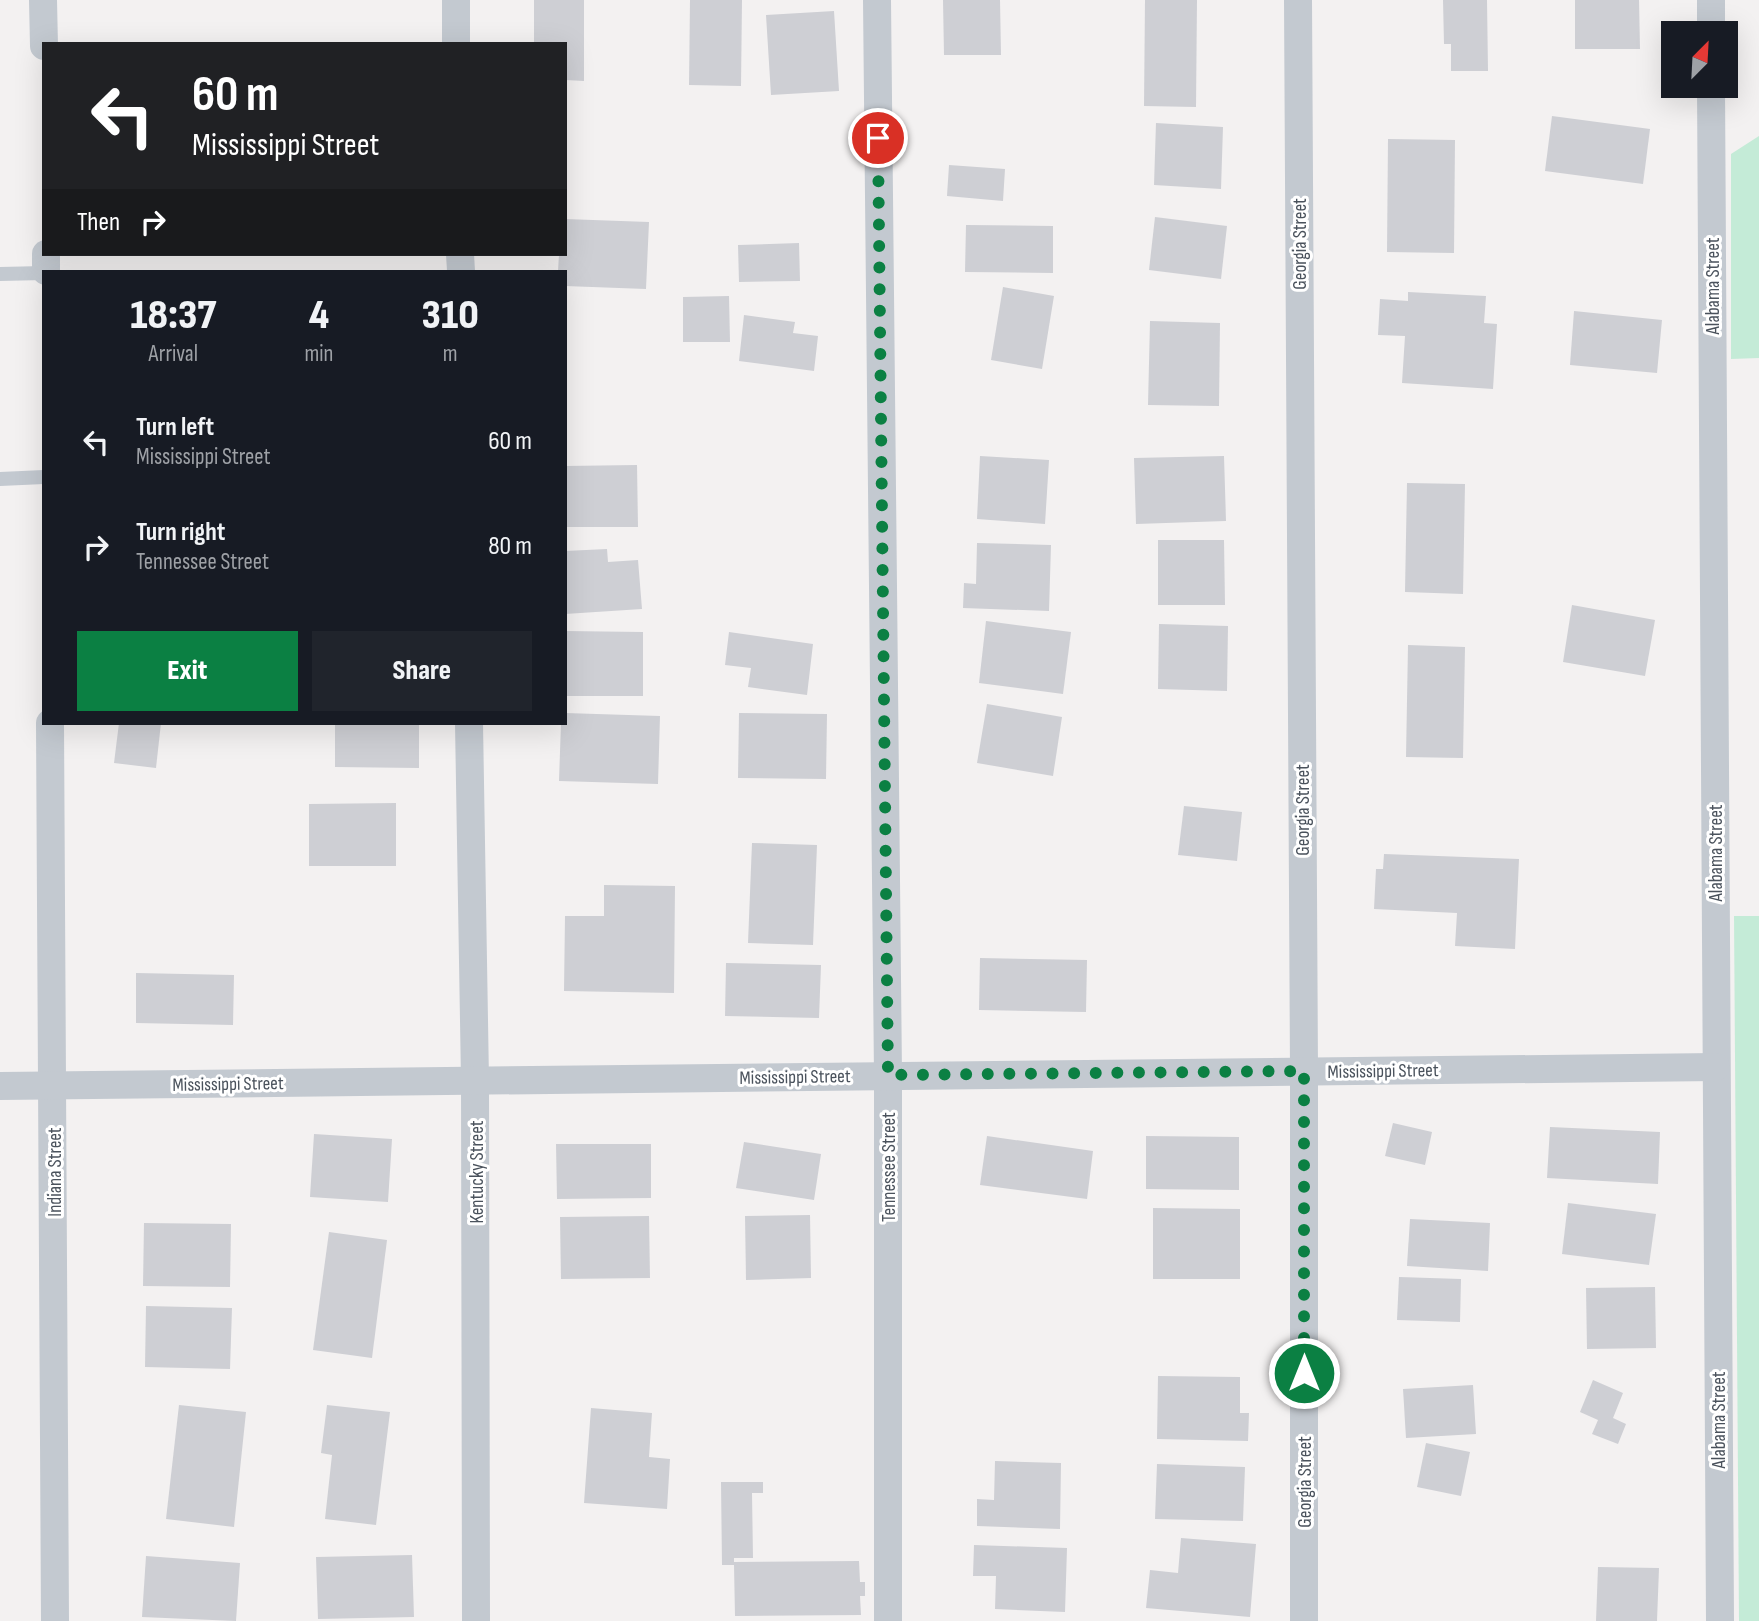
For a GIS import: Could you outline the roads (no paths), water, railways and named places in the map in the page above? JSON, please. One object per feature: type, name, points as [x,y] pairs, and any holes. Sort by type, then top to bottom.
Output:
[{"type":"street","points":[[43,0],[44,42]]},
{"type":"street","points":[[456,0],[456,42]]},
{"type":"street","name":"Tennessee Street","points":[[877,0],[888,1075],[888,1621]]},
{"type":"street","name":"Georgia Street","points":[[1298,0],[1304,1621]]},
{"type":"street","points":[[1711,0],[1711,21]]},
{"type":"street","name":"Alabama Street","points":[[1711,98],[1720,1621]]},
{"type":"street","name":"Indiana Street","points":[[51,725],[55,1621]]},
{"type":"street","name":"Kentucky Street","points":[[469,725],[475,1080],[476,1621]]},
{"type":"street","name":"Mississippi Street","points":[[0,1086],[1716,1067]]},
{"type":"lane","points":[[0,274],[42,272]]},
{"type":"lane","points":[[0,479],[42,477]]}]
